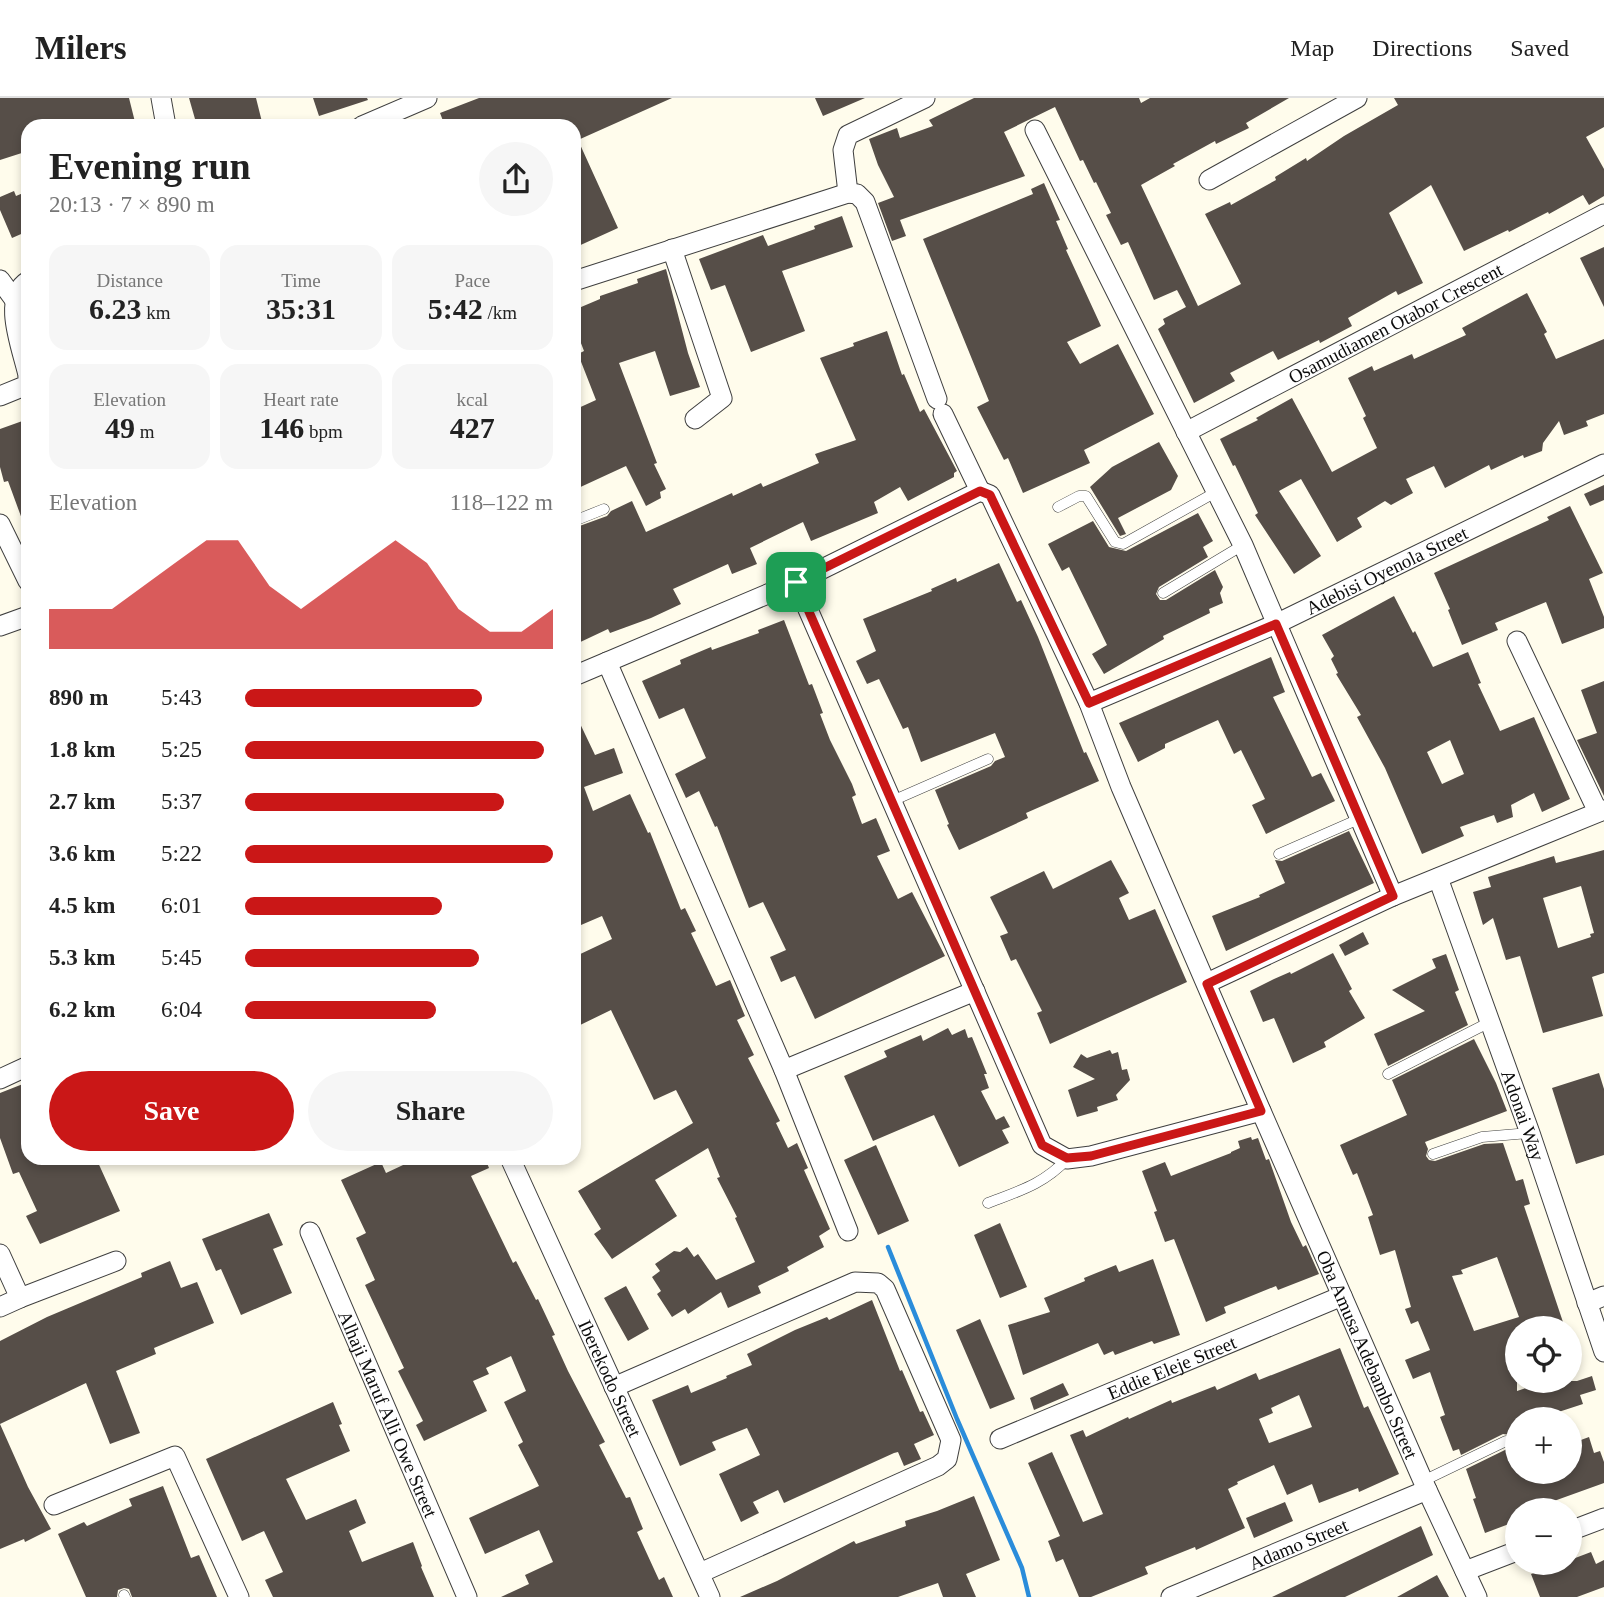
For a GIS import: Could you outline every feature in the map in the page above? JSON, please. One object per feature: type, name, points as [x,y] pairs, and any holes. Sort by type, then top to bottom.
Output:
[{"type":"street","points":[[161,98],[165,119]]},
{"type":"street","points":[[378,119],[427,98]]},
{"type":"street","points":[[581,279],[848,193],[843,150],[848,135],[925,98]]},
{"type":"street","points":[[1209,180],[1357,98]]},
{"type":"street","points":[[1035,130],[1243,545],[1393,896]]},
{"type":"street","name":"Oba Amusa Adebambo Street","points":[[848,193],[857,194],[865,202],[940,406],[980,491],[990,495],[1089,703],[1121,787],[1261,1111],[1477,1597]]},
{"type":"street","name":"Osamudiamen Otabor Crescent","points":[[1186,432],[1604,214]]},
{"type":"street","points":[[672,249],[722,398],[695,419]]},
{"type":"street","points":[[0,281],[14,299]]},
{"type":"street","points":[[21,285],[14,299],[21,346]]},
{"type":"street","points":[[0,396],[21,385]]},
{"type":"street","name":"Adebisi Oyenola Street","points":[[1089,703],[1276,624],[1604,464]]},
{"type":"street","points":[[581,673],[796,582],[980,491]]},
{"type":"street","points":[[0,524],[21,567]]},
{"type":"street","points":[[796,582],[1042,1145],[1067,1158],[1091,1156],[1261,1111]]},
{"type":"street","points":[[0,626],[21,618]]},
{"type":"street","points":[[1207,984],[1393,896],[1601,811],[1517,641]]},
{"type":"street","points":[[607,662],[784,1070],[848,1231]]},
{"type":"street","name":"Adonai Way","points":[[1438,878],[1530,1133],[1596,1299],[1604,1352]]},
{"type":"street","points":[[784,1070],[975,991]]},
{"type":"street","points":[[0,1079],[21,1069]]},
{"type":"street","name":"Iberekodo Street","points":[[513,1165],[710,1597]]},
{"type":"street","name":"Alhaji Maruf Alli Owe Street","points":[[310,1232],[467,1597]]},
{"type":"street","points":[[0,1254],[20,1298]]},
{"type":"street","points":[[0,1307],[116,1261]]},
{"type":"street","points":[[614,1387],[855,1282],[878,1283],[886,1289],[951,1440],[947,1459],[938,1466],[847,1508],[700,1573]]},
{"type":"street","name":"Eddie Eleje Street","points":[[1000,1439],[1342,1296]]},
{"type":"street","points":[[54,1505],[175,1456],[239,1597]]},
{"type":"street","name":"Adamo Street","points":[[1171,1597],[1425,1485]]},
{"type":"street","points":[[1582,1526],[1604,1518]]},
{"type":"street","points":[[1465,1571],[1505,1556]]},
{"type":"lane","points":[[1058,507],[1079,496],[1086,496],[1115,542],[1123,544],[1216,492]]},
{"type":"lane","points":[[581,519],[604,509]]},
{"type":"lane","points":[[1163,593],[1243,545]]},
{"type":"lane","points":[[892,801],[988,759]]},
{"type":"lane","points":[[1279,854],[1359,819]]},
{"type":"lane","points":[[1388,1074],[1490,1022]]},
{"type":"lane","points":[[1433,1154],[1482,1137],[1530,1133]]},
{"type":"lane","points":[[988,1203],[1038,1184],[1054,1174],[1067,1158]]},
{"type":"lane","points":[[1425,1485],[1505,1442]]},
{"type":"building","points":[[0,98],[129,98],[134,119],[21,119],[21,153],[0,160]]},
{"type":"building","points":[[189,98],[256,98],[261,119],[195,119]]},
{"type":"building","points":[[313,98],[367,98],[368,100],[319,116]]},
{"type":"building","points":[[479,98],[672,98],[581,139],[581,119],[442,119],[440,113]]},
{"type":"building","points":[[815,98],[865,98],[823,116]]},
{"type":"building","points":[[974,98],[1139,98],[1141,103],[1150,98],[1289,98],[1246,123],[1249,128],[1216,144],[1215,141],[1141,185],[1198,306],[1241,284],[1205,214],[1230,202],[1231,205],[1276,180],[1275,177],[1306,158],[1307,161],[1398,105],[1394,98],[1604,98],[1604,127],[1586,137],[1604,169],[1604,196],[1589,205],[1583,195],[1549,214],[1548,212],[1464,251],[1431,185],[1389,213],[1423,283],[1398,295],[1396,291],[1348,318],[1352,326],[1320,343],[1319,340],[1278,360],[1273,351],[1230,373],[1235,381],[1194,403],[1158,329],[1165,324],[1163,319],[1186,307],[1177,290],[1154,300],[1128,242],[1121,245],[1106,215],[1111,213],[1083,160],[1080,161],[1055,107],[1004,132],[1025,176],[900,220],[906,236],[892,241],[878,203],[894,197],[869,139],[897,128],[900,138],[933,126],[929,120]]},
{"type":"building","points":[[581,147],[618,228],[581,245]]},
{"type":"building","points":[[1044,183],[1060,220],[1056,221],[1068,249],[1066,250],[1101,326],[1067,342],[1080,364],[1118,344],[1154,414],[1084,450],[1090,463],[1023,493],[1008,458],[1004,460],[977,407],[989,401],[923,239],[1033,194],[1031,189]]},
{"type":"building","points":[[14,191],[16,196],[21,194],[21,234],[12,238],[0,210],[0,197]]},
{"type":"building","points":[[842,216],[853,247],[782,271],[805,331],[751,352],[725,285],[711,290],[699,259],[763,235],[768,246]]},
{"type":"building","points":[[1604,247],[1604,307],[1580,258]]},
{"type":"building","points":[[666,269],[688,353],[700,387],[670,396],[655,351],[619,363],[657,463],[654,464],[666,489],[660,492],[661,498],[646,506],[626,466],[581,487],[581,407],[596,400],[581,362],[581,352],[584,351],[581,343],[581,307],[600,299],[600,296],[638,283],[637,279]]},
{"type":"building","points":[[1527,293],[1547,332],[1544,334],[1556,359],[1604,339],[1604,414],[1586,421],[1588,426],[1564,435],[1559,421],[1543,443],[1542,451],[1524,458],[1523,455],[1491,470],[1489,465],[1445,488],[1434,466],[1406,479],[1413,493],[1391,505],[1385,501],[1357,518],[1362,527],[1337,542],[1301,479],[1279,491],[1321,556],[1294,574],[1255,515],[1258,513],[1220,439],[1258,420],[1256,418],[1292,398],[1332,472],[1377,448],[1348,378],[1372,366],[1374,371],[1412,354],[1414,359],[1466,335],[1462,328]]},
{"type":"building","points":[[887,331],[902,375],[904,374],[920,412],[924,409],[957,471],[954,477],[908,501],[900,487],[874,502],[878,513],[811,541],[803,522],[750,548],[757,564],[732,574],[728,564],[673,589],[681,604],[651,618],[610,633],[608,629],[581,642],[581,525],[607,516],[611,511],[632,501],[646,532],[732,493],[733,496],[761,483],[763,487],[819,463],[815,454],[856,440],[820,358],[854,346],[853,343]]},
{"type":"building","points":[[21,422],[21,516],[8,481],[4,482],[0,467],[0,429]]},
{"type":"building","points":[[1159,442],[1178,476],[1171,490],[1118,518],[1126,534],[1120,536],[1090,487],[1112,467]]},
{"type":"building","points":[[1604,485],[1604,500],[1590,506],[1584,494]]},
{"type":"building","points":[[1570,506],[1603,573],[1589,579],[1604,617],[1604,628],[1562,644],[1546,602],[1495,623],[1498,630],[1462,645],[1434,573],[1549,520],[1547,517]]},
{"type":"building","points":[[1198,513],[1213,541],[1203,547],[1208,557],[1159,587],[1156,594],[1160,600],[1166,600],[1215,570],[1223,587],[1220,593],[1223,603],[1209,609],[1210,613],[1163,636],[1164,639],[1104,674],[1092,654],[1107,645],[1069,567],[1062,571],[1048,544],[1093,521],[1109,547],[1126,551]]},
{"type":"building","points":[[999,563],[1017,602],[1021,600],[1038,637],[1084,753],[1086,752],[1099,781],[1026,813],[1028,818],[959,850],[935,790],[991,766],[1005,757],[995,733],[921,762],[908,727],[903,729],[879,679],[867,684],[856,661],[876,651],[863,619],[932,591],[931,589],[956,578],[957,582]]},
{"type":"building","points":[[1394,596],[1433,667],[1468,652],[1481,683],[1478,684],[1500,731],[1534,717],[1570,799],[1542,812],[1534,793],[1511,805],[1513,817],[1497,823],[1494,815],[1460,827],[1464,836],[1422,854],[1385,768],[1357,717],[1361,715],[1336,674],[1338,673],[1331,659],[1334,656],[1322,635]],"holes":[[[1450,740],[1464,774],[1442,784],[1427,752]]]},
{"type":"building","points":[[784,620],[809,685],[812,684],[830,740],[852,784],[856,795],[852,797],[862,824],[876,818],[890,851],[877,856],[898,899],[912,892],[945,956],[815,1019],[795,976],[781,982],[770,957],[786,950],[763,902],[749,908],[717,826],[715,827],[699,791],[686,798],[675,774],[706,758],[684,708],[659,719],[642,681],[681,664],[680,660],[711,647],[712,650],[759,633],[758,630]]},
{"type":"building","points":[[1271,657],[1285,692],[1273,697],[1312,777],[1321,773],[1335,801],[1266,834],[1252,805],[1265,799],[1241,750],[1234,754],[1218,720],[1165,744],[1165,748],[1138,762],[1119,723]]},
{"type":"building","points":[[1604,681],[1604,796],[1577,740],[1597,733],[1581,690]]},
{"type":"building","points":[[581,726],[595,755],[614,748],[623,773],[584,787],[593,811],[630,794],[648,833],[650,832],[681,910],[685,908],[696,931],[691,933],[716,986],[730,980],[745,1016],[737,1020],[754,1055],[748,1058],[780,1121],[776,1123],[788,1148],[797,1143],[808,1168],[804,1170],[830,1229],[819,1236],[824,1247],[787,1267],[789,1271],[758,1286],[761,1293],[728,1308],[721,1292],[688,1314],[685,1309],[672,1317],[657,1294],[661,1291],[652,1277],[660,1271],[655,1264],[674,1251],[680,1252],[687,1247],[694,1257],[698,1254],[716,1280],[755,1262],[735,1218],[737,1217],[717,1178],[720,1177],[708,1148],[655,1180],[677,1216],[612,1259],[594,1234],[601,1229],[578,1191],[693,1123],[676,1090],[654,1100],[611,1010],[581,1025],[581,954],[612,939],[602,916],[581,925]]},
{"type":"building","points":[[1349,831],[1374,883],[1226,951],[1212,916],[1260,897],[1259,895],[1285,883],[1275,860],[1282,861]]},
{"type":"building","points":[[1604,850],[1604,973],[1592,977],[1603,1016],[1543,1033],[1520,956],[1506,960],[1493,918],[1483,925],[1473,892],[1491,887],[1488,877],[1554,856],[1556,863]],"holes":[[[1581,886],[1594,933],[1590,934],[1591,937],[1558,948],[1543,898]]]},
{"type":"building","points":[[1111,860],[1129,893],[1119,898],[1129,920],[1155,909],[1187,982],[1050,1044],[1037,1013],[1042,1011],[1016,959],[1011,961],[1000,936],[1008,933],[990,897],[1044,871],[1053,889]]},
{"type":"building","points":[[1363,932],[1369,944],[1345,956],[1339,945]]},
{"type":"building","points":[[1333,953],[1352,989],[1349,991],[1365,1018],[1324,1042],[1326,1047],[1293,1063],[1274,1018],[1263,1022],[1250,991]]},
{"type":"building","points":[[1446,954],[1459,990],[1455,992],[1468,1025],[1388,1066],[1374,1034],[1425,1011],[1392,990],[1436,968],[1432,959]]},
{"type":"building","points":[[948,1028],[952,1035],[965,1029],[968,1038],[972,1037],[987,1074],[984,1074],[989,1088],[981,1091],[996,1120],[1004,1116],[1010,1127],[1002,1130],[1009,1143],[959,1167],[934,1115],[873,1141],[844,1076],[887,1057],[884,1051],[921,1035],[923,1041]]},
{"type":"building","points":[[1474,1039],[1507,1111],[1425,1142],[1428,1149],[1426,1156],[1435,1161],[1484,1144],[1503,1143],[1516,1181],[1523,1179],[1530,1204],[1524,1206],[1561,1316],[1519,1316],[1497,1257],[1461,1270],[1463,1274],[1452,1276],[1474,1331],[1505,1321],[1505,1393],[1582,1393],[1582,1379],[1592,1376],[1596,1390],[1580,1395],[1583,1404],[1574,1407],[1505,1407],[1505,1434],[1461,1455],[1459,1449],[1453,1451],[1440,1417],[1445,1415],[1430,1372],[1413,1379],[1405,1360],[1430,1350],[1418,1321],[1411,1324],[1405,1309],[1411,1307],[1395,1250],[1380,1255],[1368,1217],[1373,1215],[1357,1173],[1353,1175],[1340,1145],[1407,1115],[1392,1080]]},
{"type":"building","points":[[1110,1050],[1112,1054],[1118,1052],[1122,1070],[1127,1069],[1130,1080],[1116,1095],[1118,1100],[1097,1107],[1098,1111],[1077,1117],[1068,1090],[1095,1079],[1073,1067],[1081,1054],[1087,1058]]},
{"type":"building","points":[[1599,1073],[1604,1089],[1604,1155],[1576,1164],[1552,1088]]},
{"type":"building","points":[[21,1085],[21,1165],[99,1165],[120,1211],[40,1244],[26,1216],[37,1211],[19,1172],[13,1174],[0,1138],[0,1093]]},
{"type":"building","points":[[1251,1137],[1252,1140],[1258,1138],[1266,1160],[1269,1159],[1291,1222],[1303,1247],[1306,1245],[1319,1274],[1278,1290],[1276,1286],[1224,1307],[1226,1313],[1206,1322],[1174,1239],[1165,1242],[1142,1171],[1165,1162],[1171,1176],[1231,1153],[1240,1148],[1238,1141]]},
{"type":"building","points":[[876,1145],[909,1221],[878,1235],[844,1160]]},
{"type":"building","points":[[374,1165],[382,1165],[386,1173],[403,1165],[488,1165],[489,1168],[471,1176],[513,1263],[516,1261],[536,1300],[538,1299],[568,1371],[605,1442],[599,1445],[626,1498],[630,1497],[643,1529],[637,1532],[659,1580],[664,1577],[673,1597],[501,1597],[529,1584],[525,1575],[553,1562],[539,1530],[485,1554],[469,1518],[539,1486],[518,1445],[523,1442],[504,1402],[526,1391],[511,1356],[486,1368],[489,1374],[473,1381],[487,1411],[424,1441],[416,1425],[423,1421],[398,1371],[404,1368],[365,1285],[375,1280],[356,1238],[366,1233],[341,1180]]},
{"type":"building","points":[[269,1213],[283,1245],[273,1249],[292,1293],[241,1315],[221,1269],[216,1271],[202,1239]]},
{"type":"building","points":[[1000,1223],[1027,1287],[1000,1298],[974,1235]]},
{"type":"building","points":[[1153,1259],[1180,1335],[1154,1344],[1152,1341],[1115,1355],[1113,1351],[1104,1355],[1098,1343],[1023,1375],[1008,1325],[1050,1312],[1044,1298],[1085,1281],[1084,1278],[1116,1265],[1119,1272]]},
{"type":"building","points":[[170,1261],[181,1288],[197,1282],[214,1323],[154,1348],[156,1354],[116,1371],[140,1433],[110,1444],[86,1383],[0,1424],[0,1341],[47,1317],[142,1277],[141,1273]]},
{"type":"building","points":[[626,1286],[649,1329],[628,1341],[604,1298]]},
{"type":"building","points":[[872,1300],[900,1371],[902,1370],[920,1412],[923,1411],[934,1435],[914,1444],[921,1459],[904,1466],[898,1452],[894,1453],[784,1503],[778,1490],[753,1502],[759,1513],[741,1522],[719,1474],[760,1455],[747,1428],[712,1442],[716,1450],[680,1466],[652,1400],[688,1385],[691,1393],[727,1378],[726,1376],[752,1365],[747,1354],[795,1330],[827,1317],[829,1320]]},
{"type":"building","points":[[980,1319],[1015,1399],[990,1409],[956,1330]]},
{"type":"building","points":[[1340,1348],[1364,1408],[1368,1406],[1399,1474],[1359,1492],[1358,1488],[1319,1503],[1312,1484],[1287,1495],[1274,1465],[1228,1489],[1245,1528],[1196,1550],[1195,1547],[1145,1567],[1148,1574],[1091,1597],[1079,1597],[1063,1559],[1056,1562],[1048,1541],[1060,1536],[1028,1463],[1052,1452],[1083,1522],[1103,1514],[1070,1435],[1083,1430],[1086,1437],[1171,1400],[1172,1403],[1215,1386],[1217,1390],[1256,1373],[1259,1380]],"holes":[[[1299,1395],[1312,1427],[1269,1443],[1259,1419],[1273,1413],[1271,1408]]]},
{"type":"building","points":[[1063,1383],[1069,1395],[1034,1410],[1030,1398]]},
{"type":"building","points":[[333,1402],[350,1451],[286,1479],[306,1520],[356,1499],[366,1523],[349,1531],[362,1562],[413,1542],[434,1597],[273,1597],[265,1580],[283,1572],[264,1531],[242,1541],[206,1459]]},
{"type":"building","points":[[0,1424],[28,1487],[51,1529],[25,1542],[24,1539],[0,1549]]},
{"type":"building","points":[[1589,1437],[1594,1453],[1600,1451],[1604,1462],[1604,1483],[1562,1498],[1505,1498],[1505,1526],[1485,1533],[1466,1469],[1505,1450],[1505,1484],[1582,1484],[1582,1440]]},
{"type":"building","points":[[163,1486],[191,1558],[199,1555],[217,1597],[132,1597],[129,1589],[124,1588],[118,1590],[117,1597],[86,1597],[58,1534],[84,1522],[87,1526],[132,1506],[129,1499]]},
{"type":"building","points":[[974,1496],[1000,1560],[966,1574],[976,1597],[943,1597],[938,1583],[898,1597],[740,1597],[854,1541],[856,1544],[906,1526],[905,1521]]},
{"type":"building","points":[[1285,1502],[1293,1521],[1254,1538],[1246,1518]]},
{"type":"building","points":[[1421,1526],[1433,1555],[1345,1597],[1272,1597]]},
{"type":"building","points":[[1591,1552],[1596,1564],[1604,1560],[1604,1587],[1577,1597],[1540,1597],[1531,1575],[1582,1575],[1582,1555]]},
{"type":"building","points":[[1437,1575],[1449,1597],[1397,1597]]},
{"type":"waterway","points":[[888,1247],[957,1419],[1022,1568],[1029,1597]]},
{"type":"route","points":[[980,491],[986,491],[1089,703],[1276,624],[1393,896],[1207,984],[1261,1111],[1217,1125],[1091,1156],[1067,1158],[1042,1145],[796,582],[980,491]]}]
